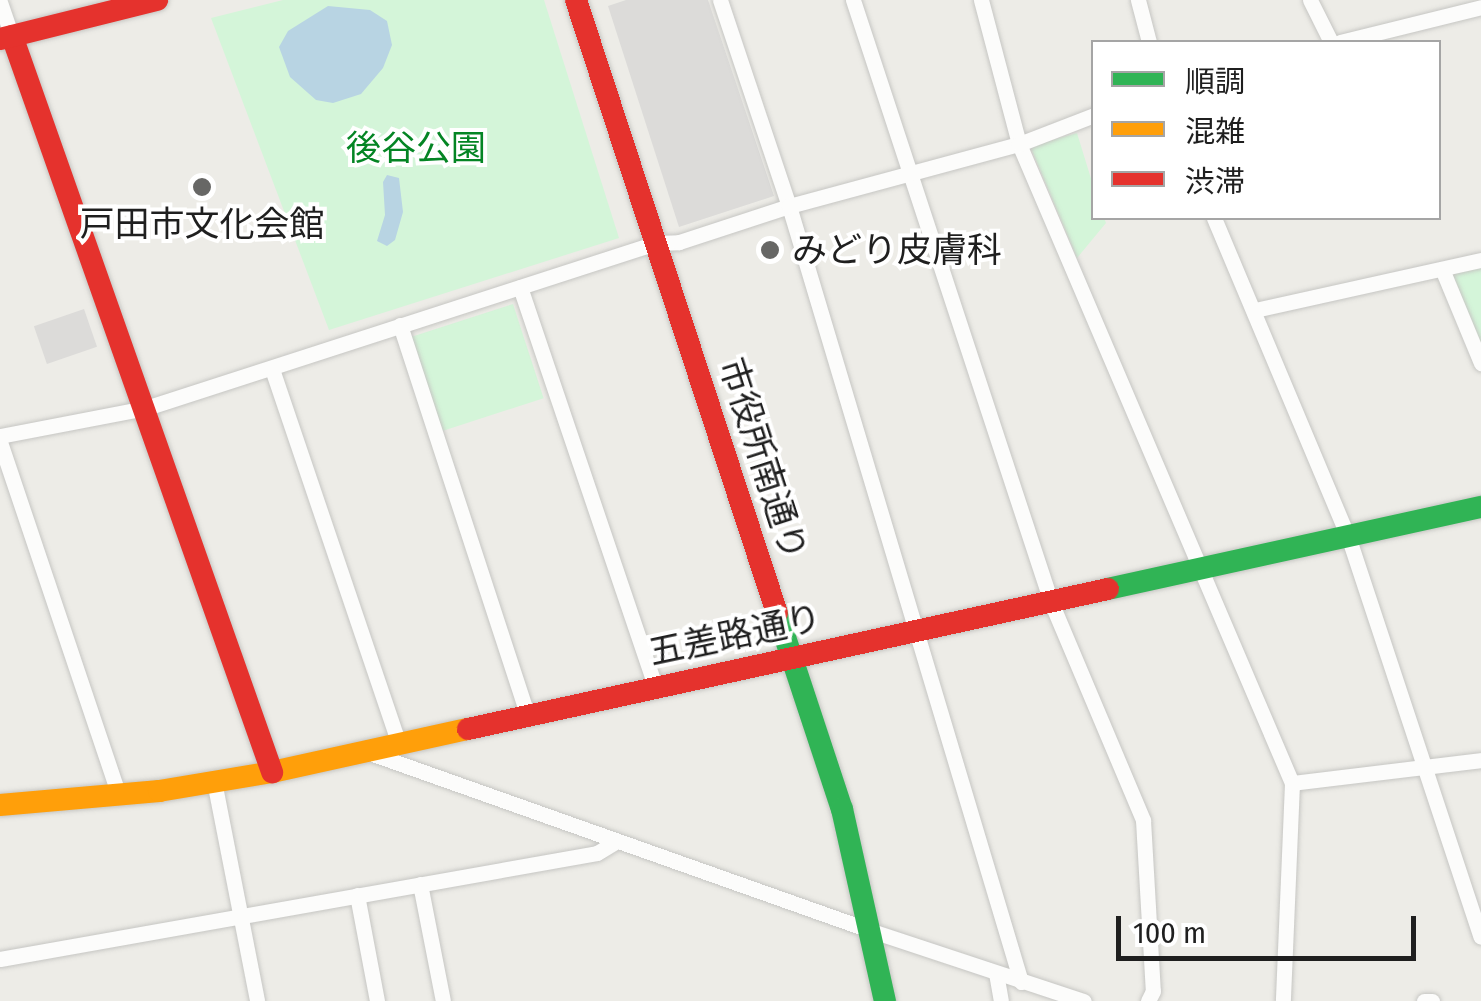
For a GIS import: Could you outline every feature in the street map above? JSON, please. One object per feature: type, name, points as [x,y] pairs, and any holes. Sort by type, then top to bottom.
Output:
[{"type":"street","points":[[6,37],[156,0]]},
{"type":"street","name":"市役所南通り","points":[[576,0],[842,809],[872,931],[884,1001]]},
{"type":"street","points":[[720,0],[789,206],[1021,982]]},
{"type":"street","points":[[852,0],[1051,602],[1143,820],[1153,991],[1148,1001]]},
{"type":"street","points":[[982,0],[1019,144],[1292,782],[1283,1001]]},
{"type":"street","points":[[1138,0],[1148,40]]},
{"type":"street","points":[[1310,0],[1331,40]]},
{"type":"street","points":[[0,2],[6,37],[146,408],[272,772]]},
{"type":"street","points":[[1348,40],[1481,8]]},
{"type":"street","points":[[118,795],[0,439],[146,408],[656,243],[679,242],[789,206],[1019,144],[1091,116]]},
{"type":"street","points":[[1215,220],[1348,536],[1481,937]]},
{"type":"street","points":[[1255,310],[1481,260]]},
{"type":"street","points":[[1442,268],[1481,363]]},
{"type":"street","points":[[520,288],[656,688]]},
{"type":"street","points":[[400,326],[528,717]]},
{"type":"street","points":[[272,369],[399,744]]},
{"type":"street","name":"五差路通り","points":[[0,806],[118,795],[272,772],[1481,507]]},
{"type":"street","points":[[368,752],[872,931],[1084,1001]]},
{"type":"street","points":[[1292,782],[1481,760]]},
{"type":"street","points":[[214,782],[257,1001]]},
{"type":"street","points":[[0,959],[597,853],[617,841]]},
{"type":"street","points":[[420,884],[442,1001]]},
{"type":"street","points":[[357,895],[377,1001]]},
{"type":"street","points":[[996,973],[1001,1001]]},
{"type":"shaded area","points":[[626,0],[708,0],[774,196],[679,227],[608,6]]},
{"type":"shaded area","points":[[84,309],[97,347],[47,364],[34,326]]},
{"type":"green space","name":"後谷公園","points":[[283,0],[544,0],[619,238],[329,330],[211,18]]},
{"type":"green space","points":[[1077,133],[1091,178],[1091,220],[1106,223],[1077,258],[1030,146]]},
{"type":"green space","points":[[1481,268],[1481,348],[1452,273]]},
{"type":"green space","points":[[513,304],[544,398],[441,432],[410,337]]},
{"type":"water","points":[[328,6],[370,10],[387,21],[392,45],[383,68],[361,94],[333,103],[316,100],[290,77],[279,47],[288,31]]},
{"type":"water","points":[[387,175],[399,178],[403,212],[395,240],[387,246],[377,241],[385,215],[383,182]]},
{"type":"traffic: fast","points":[[1108,589],[1481,507]]},
{"type":"traffic: fast","points":[[777,613],[842,809],[885,1001]]},
{"type":"traffic: slow","points":[[0,805],[159,791],[272,772],[468,729]]},
{"type":"traffic: jam","points":[[0,39],[157,0]]},
{"type":"traffic: jam","points":[[576,0],[777,613]]},
{"type":"traffic: jam","points":[[12,36],[272,772]]},
{"type":"traffic: jam","points":[[468,729],[1108,589]]},
{"type":"place","name":"戸田市文化会館","points":[[202,187]]},
{"type":"place","name":"みどり皮膚科","points":[[770,250]]}]
